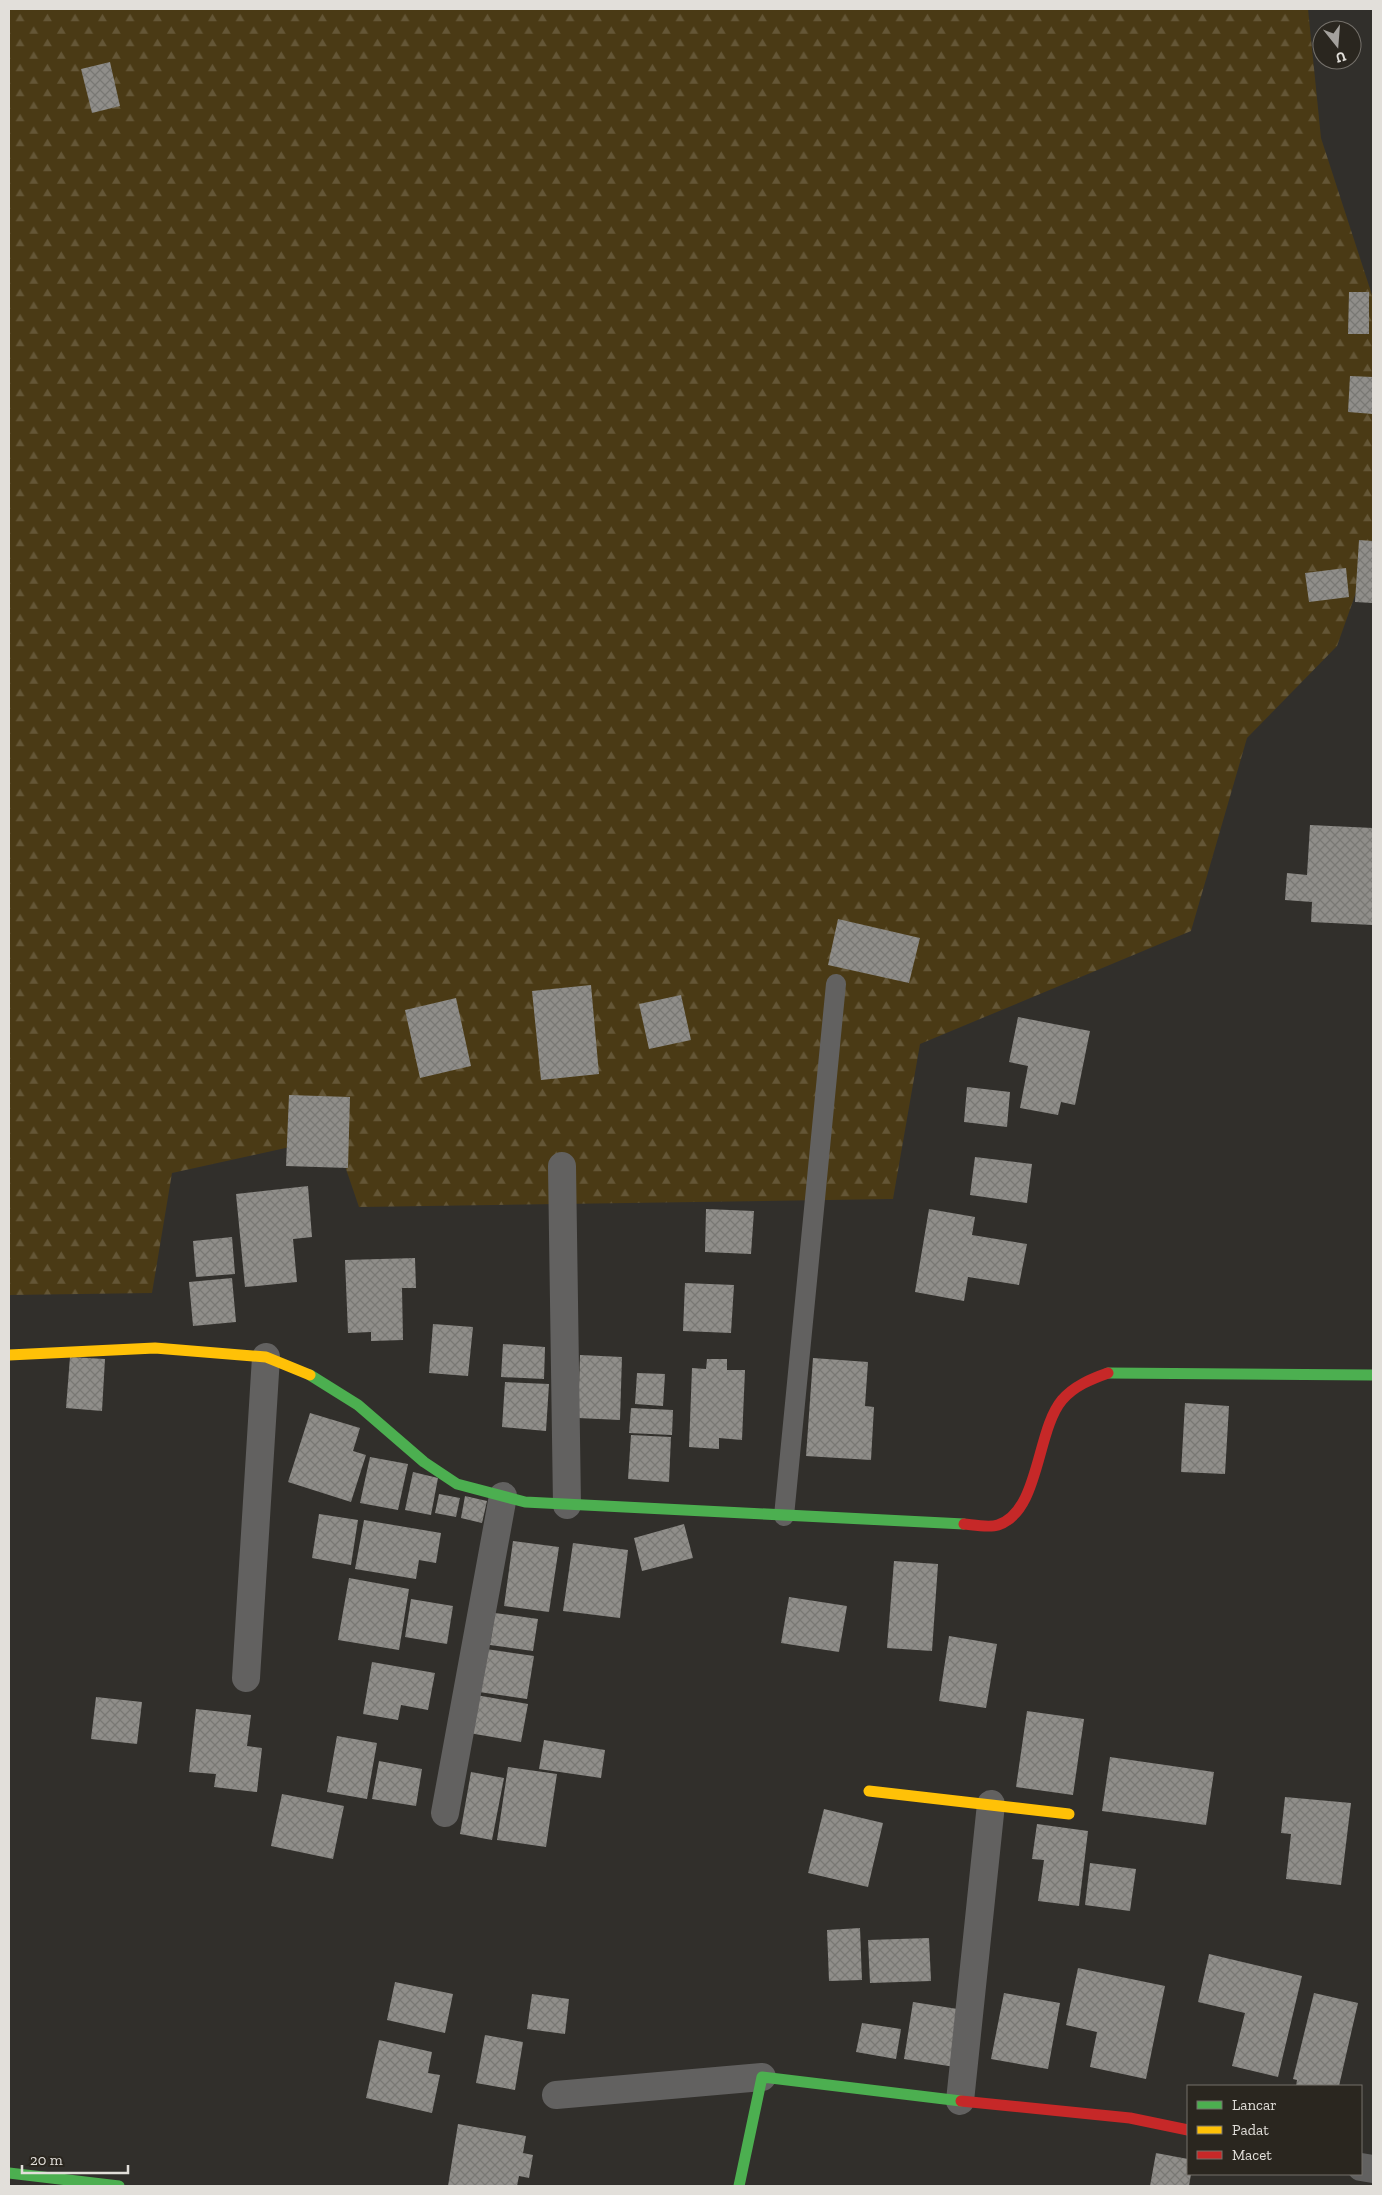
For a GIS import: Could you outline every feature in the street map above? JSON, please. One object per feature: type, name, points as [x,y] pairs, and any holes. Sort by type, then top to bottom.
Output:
[{"type":"street","points":[[562,1166],[567,1505]]},
{"type":"street","points":[[9,1355],[155,1348],[266,1358],[303,1371],[358,1405],[424,1462],[457,1484],[525,1502],[996,1526],[1007,1523],[1023,1505],[1057,1405],[1070,1391],[1090,1379],[1109,1374],[1373,1374]]},
{"type":"street","points":[[246,1678],[266,1358]]},
{"type":"street","points":[[446,1813],[503,1496]]},
{"type":"street","points":[[869,1791],[1068,1814]]},
{"type":"street","points":[[960,2101],[991,1804]]},
{"type":"street","points":[[739,2186],[762,2077]]},
{"type":"street","points":[[556,2095],[762,2077],[960,2101],[1130,2118],[1187,2130]]},
{"type":"street","points":[[9,2173],[119,2186]]},
{"type":"lane","points":[[784,1516],[836,984]]},
{"type":"green space","points":[[9,9],[1308,9],[1312,70],[1314,70],[1321,138],[1373,298],[1373,545],[1337,646],[1247,738],[1191,931],[920,1044],[893,1199],[359,1207],[335,1137],[172,1173],[152,1293],[9,1295]]},
{"type":"building","points":[[110,62],[120,106],[92,113],[81,69]]},
{"type":"building","points":[[1349,292],[1369,292],[1369,334],[1348,334]]},
{"type":"building","points":[[1350,376],[1373,377],[1373,414],[1348,412]]},
{"type":"building","points":[[1359,540],[1373,541],[1373,603],[1355,602]]},
{"type":"building","points":[[1346,568],[1349,597],[1309,602],[1305,573]]},
{"type":"building","points":[[1310,825],[1373,828],[1373,925],[1311,922],[1312,902],[1285,900],[1287,873],[1307,875]]},
{"type":"building","points":[[838,919],[920,938],[909,983],[828,965]]},
{"type":"building","points":[[591,985],[599,1074],[541,1080],[532,991]]},
{"type":"building","points":[[681,995],[691,1040],[649,1049],[639,1004]]},
{"type":"building","points":[[456,998],[471,1066],[420,1078],[405,1010]]},
{"type":"building","points":[[1018,1017],[1090,1031],[1075,1105],[1061,1102],[1058,1115],[1020,1108],[1028,1066],[1009,1062]]},
{"type":"building","points":[[967,1087],[1010,1092],[1007,1127],[964,1122]]},
{"type":"building","points":[[289,1095],[350,1097],[348,1168],[286,1166]]},
{"type":"building","points":[[975,1157],[1032,1164],[1027,1203],[970,1195]]},
{"type":"building","points":[[308,1186],[312,1237],[293,1239],[297,1282],[245,1287],[236,1194]]},
{"type":"building","points":[[706,1209],[754,1211],[751,1254],[705,1252]]},
{"type":"building","points":[[929,1209],[975,1217],[972,1235],[1027,1244],[1019,1285],[968,1277],[964,1301],[915,1292]]},
{"type":"building","points":[[232,1237],[235,1274],[196,1277],[193,1241]]},
{"type":"building","points":[[415,1258],[416,1288],[402,1288],[403,1340],[371,1341],[371,1332],[348,1333],[345,1260]]},
{"type":"building","points":[[232,1278],[236,1322],[193,1326],[189,1282]]},
{"type":"building","points":[[685,1283],[734,1285],[731,1333],[683,1331]]},
{"type":"building","points":[[433,1324],[473,1327],[468,1376],[429,1373]]},
{"type":"building","points":[[503,1344],[545,1347],[544,1379],[501,1377]]},
{"type":"building","points":[[580,1355],[622,1357],[620,1420],[578,1418]]},
{"type":"building","points":[[70,1357],[105,1359],[102,1411],[66,1408]]},
{"type":"building","points":[[813,1358],[868,1362],[865,1406],[874,1407],[871,1460],[806,1456]]},
{"type":"building","points":[[707,1359],[727,1359],[727,1370],[745,1370],[742,1440],[719,1438],[719,1449],[689,1447],[692,1368],[706,1369]]},
{"type":"building","points":[[637,1373],[665,1374],[663,1406],[635,1404]]},
{"type":"building","points":[[505,1382],[549,1384],[546,1431],[502,1427]]},
{"type":"building","points":[[1185,1403],[1229,1406],[1225,1474],[1181,1472]]},
{"type":"building","points":[[631,1408],[673,1410],[672,1435],[629,1433]]},
{"type":"building","points":[[310,1413],[360,1428],[353,1451],[366,1455],[351,1502],[288,1482]]},
{"type":"building","points":[[631,1435],[671,1437],[669,1482],[628,1479]]},
{"type":"building","points":[[370,1457],[408,1464],[398,1510],[360,1503]]},
{"type":"building","points":[[413,1472],[438,1478],[431,1515],[405,1510]]},
{"type":"building","points":[[439,1494],[460,1498],[456,1517],[435,1513]]},
{"type":"building","points":[[465,1496],[487,1501],[482,1523],[461,1518]]},
{"type":"building","points":[[319,1514],[358,1520],[351,1565],[312,1558]]},
{"type":"building","points":[[364,1520],[441,1533],[436,1563],[419,1560],[416,1579],[355,1569]]},
{"type":"building","points":[[684,1524],[693,1558],[642,1571],[634,1538]]},
{"type":"building","points":[[513,1541],[559,1547],[549,1612],[504,1606]]},
{"type":"building","points":[[573,1543],[628,1550],[620,1618],[563,1611]]},
{"type":"building","points":[[894,1561],[938,1564],[932,1651],[887,1648]]},
{"type":"building","points":[[349,1578],[409,1589],[399,1650],[338,1640]]},
{"type":"building","points":[[789,1597],[847,1606],[839,1652],[781,1643]]},
{"type":"building","points":[[411,1599],[453,1606],[447,1644],[405,1637]]},
{"type":"building","points":[[495,1613],[538,1619],[533,1651],[490,1645]]},
{"type":"building","points":[[949,1636],[997,1644],[986,1708],[939,1701]]},
{"type":"building","points":[[486,1649],[534,1656],[527,1699],[479,1692]]},
{"type":"building","points":[[372,1662],[435,1673],[428,1710],[401,1705],[398,1720],[363,1714]]},
{"type":"building","points":[[476,1695],[528,1704],[521,1742],[469,1733]]},
{"type":"building","points":[[96,1697],[142,1702],[137,1744],[91,1739]]},
{"type":"building","points":[[196,1709],[251,1715],[247,1746],[262,1748],[257,1792],[214,1787],[216,1774],[189,1772]]},
{"type":"building","points":[[1027,1711],[1084,1719],[1073,1795],[1016,1787]]},
{"type":"building","points":[[337,1736],[377,1743],[367,1799],[327,1792]]},
{"type":"building","points":[[544,1740],[605,1750],[601,1778],[539,1769]]},
{"type":"building","points":[[1110,1757],[1214,1772],[1206,1825],[1102,1811]]},
{"type":"building","points":[[379,1761],[422,1769],[416,1806],[372,1799]]},
{"type":"building","points":[[508,1767],[557,1774],[546,1847],[497,1840]]},
{"type":"building","points":[[471,1772],[504,1778],[492,1840],[460,1834]]},
{"type":"building","points":[[282,1794],[344,1806],[333,1859],[271,1846]]},
{"type":"building","points":[[1285,1797],[1351,1803],[1341,1885],[1286,1879],[1291,1834],[1281,1833]]},
{"type":"building","points":[[824,1809],[883,1823],[868,1887],[808,1873]]},
{"type":"building","points":[[1037,1824],[1088,1831],[1079,1906],[1038,1901],[1044,1860],[1032,1859]]},
{"type":"building","points":[[1090,1863],[1136,1869],[1130,1911],[1085,1905]]},
{"type":"building","points":[[860,1928],[862,1980],[829,1981],[827,1930]]},
{"type":"building","points":[[929,1938],[931,1981],[870,1983],[868,1940]]},
{"type":"building","points":[[1209,1954],[1302,1976],[1278,2077],[1232,2066],[1245,2013],[1198,2002]]},
{"type":"building","points":[[1078,1968],[1165,1986],[1146,2079],[1090,2067],[1097,2032],[1066,2025]]},
{"type":"building","points":[[395,1982],[453,1994],[445,2033],[387,2020]]},
{"type":"building","points":[[1004,1993],[1060,2003],[1048,2069],[991,2059]]},
{"type":"building","points":[[1314,1993],[1358,2003],[1339,2085],[1296,2085],[1297,2080],[1293,2079]]},
{"type":"building","points":[[532,1994],[569,1999],[565,2034],[527,2029]]},
{"type":"building","points":[[913,2002],[964,2010],[955,2067],[904,2059]]},
{"type":"building","points":[[862,2023],[901,2029],[896,2059],[856,2052]]},
{"type":"building","points":[[485,2035],[523,2042],[515,2090],[476,2083]]},
{"type":"building","points":[[379,2040],[432,2052],[428,2073],[440,2075],[432,2113],[366,2098]]},
{"type":"building","points":[[458,2124],[526,2136],[523,2153],[533,2155],[529,2178],[519,2176],[517,2186],[448,2186]]},
{"type":"building","points":[[1156,2153],[1187,2159],[1187,2175],[1191,2175],[1189,2186],[1150,2186]]},
{"type":"traffic: fast","points":[[1108,1373],[1373,1375]]},
{"type":"traffic: fast","points":[[310,1375],[358,1405],[424,1462],[457,1484],[525,1502],[964,1524]]},
{"type":"traffic: fast","points":[[739,2186],[762,2077],[961,2101]]},
{"type":"traffic: fast","points":[[9,2173],[119,2186]]},
{"type":"traffic: slow","points":[[9,1355],[155,1348],[266,1357],[310,1375]]},
{"type":"traffic: slow","points":[[869,1791],[1069,1814]]},
{"type":"traffic: jam","points":[[964,1524],[994,1526],[1012,1517],[1022,1504],[1030,1487],[1047,1431],[1062,1400],[1077,1387],[1108,1373]]},
{"type":"traffic: jam","points":[[961,2101],[1130,2118],[1187,2130]]}]
